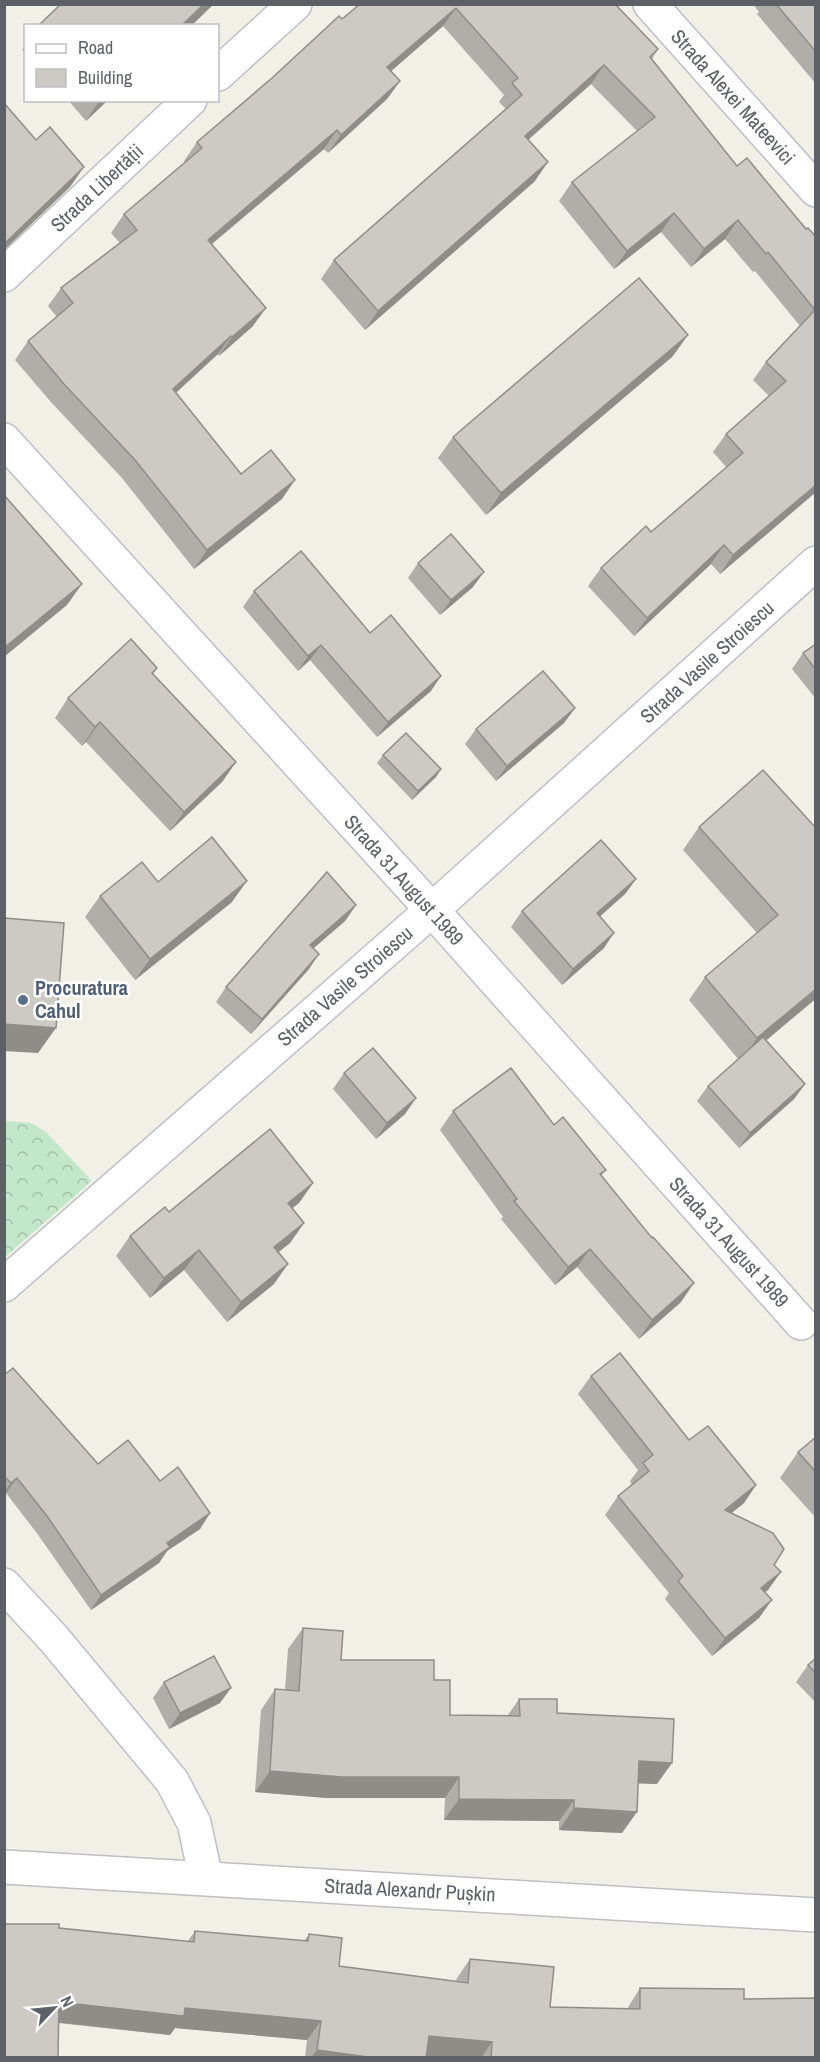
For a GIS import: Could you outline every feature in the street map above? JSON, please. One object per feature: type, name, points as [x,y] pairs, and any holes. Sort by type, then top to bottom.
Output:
[{"type":"street","points":[[219,74],[295,4]]},
{"type":"street","name":"Strada Alexei Mateevici","points":[[650,4],[816,190]]},
{"type":"street","name":"Strada Libertății","points":[[4,275],[188,102]]},
{"type":"street","name":"Strada 31 August 1989","points":[[4,440],[432,910],[801,1323]]},
{"type":"street","name":"Strada Vasile Stroiescu","points":[[4,1285],[432,910],[816,563]]},
{"type":"street","points":[[4,1585],[54,1639],[172,1781],[194,1823],[206,1878]]},
{"type":"street","name":"Strada Alexandr Pușkin","points":[[4,1866],[816,1915]]},
{"type":"green space","points":[[5,1121],[31,1123],[46,1132],[92,1181],[5,1257]]},
{"type":"building","points":[[61,4],[204,4],[183,24],[40,24]]},
{"type":"building","points":[[360,4],[615,4],[658,49],[650,57],[737,166],[747,158],[806,229],[808,228],[816,237],[816,485],[733,555],[724,545],[647,618],[601,568],[646,526],[651,532],[743,453],[726,434],[786,381],[766,362],[815,310],[768,252],[766,254],[738,220],[704,249],[674,213],[627,251],[572,182],[655,117],[604,65],[525,136],[548,162],[378,311],[334,260],[522,95],[512,83],[518,78],[456,8],[387,67],[400,81],[341,135],[337,130],[208,240],[266,308],[231,336],[173,389],[241,474],[271,450],[295,480],[207,550],[135,460],[63,383],[28,341],[73,303],[61,288],[137,230],[124,214],[202,148],[197,142],[272,78],[339,16],[342,19]]},
{"type":"building","points":[[776,4],[816,4],[816,52]]},
{"type":"building","points":[[4,103],[36,140],[50,127],[84,167],[4,244]]},
{"type":"building","points":[[639,278],[688,335],[501,493],[453,437]]},
{"type":"building","points":[[4,495],[82,584],[4,648]]},
{"type":"building","points":[[451,534],[484,572],[451,600],[418,563]]},
{"type":"building","points":[[301,551],[370,633],[391,615],[441,676],[388,722],[321,645],[308,656],[254,591]]},
{"type":"building","points":[[131,639],[157,668],[152,673],[236,762],[184,812],[100,722],[95,727],[68,698]]},
{"type":"building","points":[[816,644],[816,670],[803,653]]},
{"type":"building","points":[[543,671],[575,708],[507,766],[476,729]]},
{"type":"building","points":[[406,733],[441,769],[418,791],[383,755]]},
{"type":"building","points":[[763,770],[816,828],[816,989],[757,1038],[705,977],[778,915],[699,827]]},
{"type":"building","points":[[212,837],[247,881],[150,959],[100,896],[142,862],[158,882]]},
{"type":"building","points":[[601,840],[636,879],[597,913],[614,933],[573,969],[522,911]]},
{"type":"building","points":[[327,872],[356,905],[310,945],[319,954],[262,1019],[226,987]]},
{"type":"building","points":[[4,918],[64,923],[56,1028],[4,1024]]},
{"type":"building","points":[[763,1037],[805,1084],[750,1133],[708,1086]]},
{"type":"building","points":[[373,1048],[416,1098],[387,1123],[344,1073]]},
{"type":"building","points":[[511,1068],[554,1125],[563,1117],[606,1170],[600,1174],[652,1238],[694,1283],[652,1320],[590,1249],[568,1267],[514,1201],[517,1199],[453,1111]]},
{"type":"building","points":[[270,1129],[313,1183],[288,1203],[304,1223],[274,1247],[288,1264],[241,1302],[199,1250],[164,1278],[130,1236],[165,1207],[169,1212]]},
{"type":"building","points":[[620,1353],[689,1440],[708,1426],[756,1485],[725,1510],[773,1533],[784,1549],[774,1565],[781,1572],[761,1588],[772,1600],[725,1638],[678,1581],[683,1576],[618,1496],[649,1471],[643,1463],[653,1455],[591,1376]]},
{"type":"building","points":[[13,1368],[98,1464],[128,1440],[160,1481],[178,1467],[210,1513],[167,1543],[170,1547],[101,1595],[47,1516],[17,1478],[11,1483],[4,1476],[4,1375]]},
{"type":"building","points":[[816,1437],[816,1472],[798,1452]]},
{"type":"building","points":[[303,1628],[343,1631],[341,1660],[434,1660],[434,1680],[450,1680],[450,1715],[520,1716],[519,1699],[557,1699],[557,1713],[674,1719],[672,1763],[639,1761],[637,1812],[574,1808],[574,1800],[459,1799],[459,1777],[342,1777],[270,1771],[275,1689],[299,1691]]},
{"type":"building","points":[[214,1656],[231,1688],[180,1713],[164,1682]]},
{"type":"building","points":[[816,1658],[816,1673],[808,1665]]},
{"type":"building","points":[[4,1924],[59,1924],[59,1928],[194,1942],[195,1931],[308,1941],[309,1934],[342,1938],[339,1966],[468,1983],[470,1959],[554,1967],[550,2007],[640,2009],[640,1988],[744,1989],[744,1999],[816,1998],[816,2058],[491,2058],[492,2042],[429,2036],[426,2058],[375,2058],[317,2050],[321,2021],[185,2008],[184,2016],[59,2002],[58,2058],[4,2058]]},
{"type":"place","name":"Procuratura Cahul","points":[[23,1000]]}]
